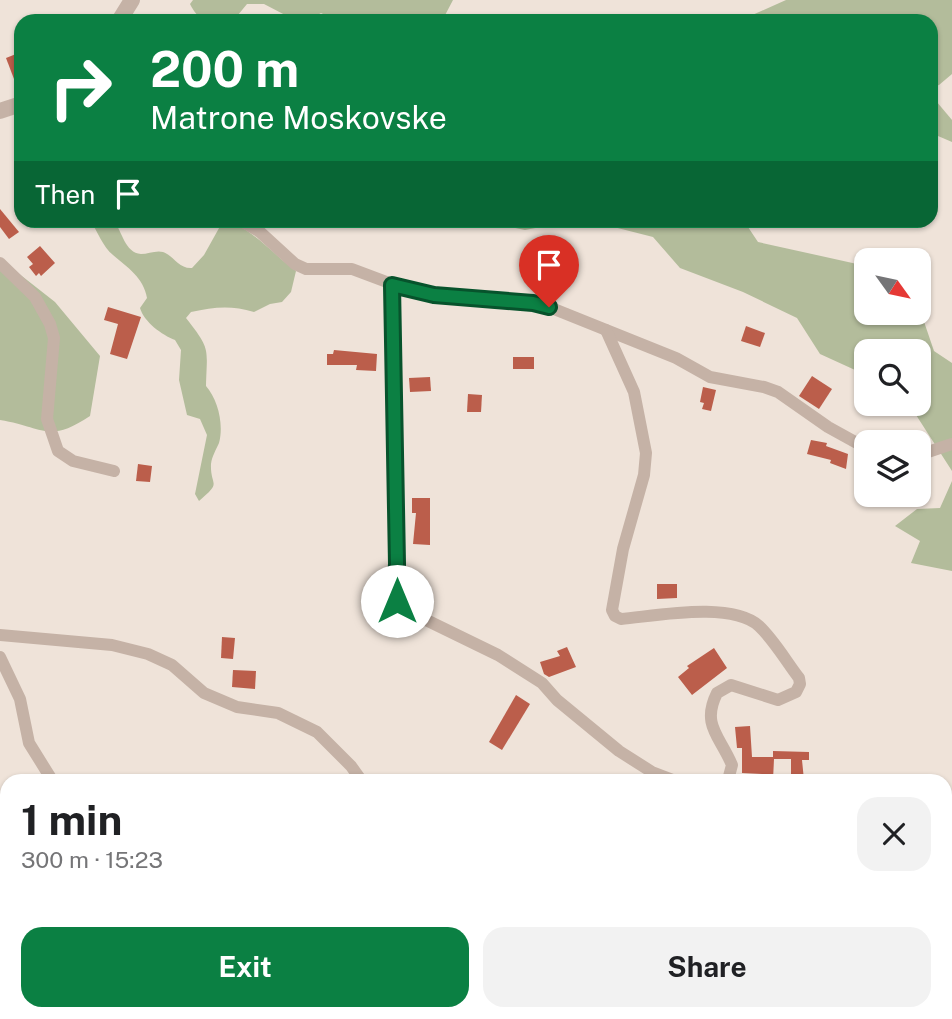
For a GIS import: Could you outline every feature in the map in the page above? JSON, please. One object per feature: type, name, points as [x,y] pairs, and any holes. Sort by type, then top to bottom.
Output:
[{"type":"street","points":[[253,228],[295,264],[306,269],[352,269],[392,285],[434,295],[533,303],[676,358],[710,377],[764,387],[778,393],[828,427],[854,441]]},
{"type":"street","points":[[0,263],[35,297],[50,324],[54,338],[47,419],[58,451],[73,461],[114,471]]},
{"type":"street","points":[[392,285],[397,601],[420,617],[498,654],[542,683],[557,700],[619,751],[657,774]]},
{"type":"street","points":[[606,330],[634,392],[646,453],[643,475],[623,549],[612,610],[615,616],[621,619],[718,612],[736,615],[760,627],[799,678],[800,684],[796,692],[778,700],[731,685],[717,693],[709,715],[710,723],[732,765],[730,774]]},
{"type":"street","points":[[931,452],[952,444]]},
{"type":"street","points":[[0,635],[112,645],[148,654],[172,665],[204,693],[237,706],[278,713],[317,732],[357,774]]},
{"type":"street","points":[[0,657],[20,699],[29,743],[48,774]]},
{"type":"green space","points":[[193,0],[453,0],[446,14],[283,14],[264,4],[247,4],[239,14],[196,14],[190,4]]},
{"type":"green space","points":[[786,0],[952,0],[952,74],[938,85],[938,14],[755,14]]},
{"type":"green space","points":[[938,103],[952,120],[952,142],[938,136]]},
{"type":"green space","points":[[95,228],[118,228],[128,246],[136,253],[163,252],[187,268],[192,268],[204,255],[219,228],[243,228],[296,271],[291,292],[282,302],[270,304],[254,312],[222,307],[207,309],[191,312],[186,318],[206,349],[206,386],[214,398],[220,420],[219,443],[211,464],[214,484],[199,501],[195,494],[207,435],[200,419],[187,415],[179,380],[181,350],[175,340],[159,331],[145,318],[140,308],[147,298],[142,285],[106,248]]},
{"type":"green space","points":[[618,228],[749,228],[758,242],[854,263],[854,326],[925,326],[930,339],[854,339],[854,370],[820,354],[797,318],[743,292],[680,268],[653,237]]},
{"type":"green space","points":[[0,262],[4,262],[55,302],[100,356],[90,416],[76,424],[64,429],[46,431],[0,420]]},
{"type":"green space","points":[[931,342],[934,351],[952,363],[952,471],[931,438],[931,430],[926,430],[917,416],[931,416]]},
{"type":"green space","points":[[952,481],[952,571],[911,563],[920,541],[895,526],[917,509],[940,508]]},
{"type":"building","points":[[14,55],[14,79],[6,58]]},
{"type":"building","points":[[0,209],[19,232],[9,239],[0,227]]},
{"type":"building","points":[[40,246],[55,263],[41,276],[39,273],[36,276],[29,267],[33,264],[27,257]]},
{"type":"building","points":[[108,307],[141,317],[127,359],[110,354],[118,324],[104,320]]},
{"type":"building","points":[[746,326],[765,333],[760,347],[741,341]]},
{"type":"building","points":[[334,350],[377,354],[376,371],[356,370],[357,365],[327,365],[327,354],[333,354]]},
{"type":"building","points":[[513,357],[534,357],[534,369],[513,369]]},
{"type":"building","points":[[812,376],[832,389],[819,409],[799,396]]},
{"type":"building","points":[[430,377],[431,391],[410,392],[409,378]]},
{"type":"building","points":[[703,387],[716,390],[711,411],[702,409],[704,403],[700,402]]},
{"type":"building","points":[[468,394],[482,395],[481,412],[467,412]]},
{"type":"building","points":[[811,440],[827,443],[826,446],[848,454],[846,469],[830,463],[831,460],[807,454]]},
{"type":"building","points":[[138,464],[152,466],[150,482],[136,481]]},
{"type":"building","points":[[412,498],[430,498],[430,545],[413,544],[416,513],[412,513]]},
{"type":"building","points":[[657,584],[677,584],[677,598],[657,599]]},
{"type":"building","points":[[222,637],[235,638],[233,659],[221,658]]},
{"type":"building","points":[[567,647],[576,667],[549,677],[544,674],[540,662],[560,656],[557,651]]},
{"type":"building","points":[[714,648],[727,668],[692,695],[678,677],[689,668],[687,666]]},
{"type":"building","points":[[233,670],[256,671],[255,689],[232,687]]},
{"type":"building","points":[[516,695],[530,704],[502,750],[489,742]]},
{"type":"building","points":[[750,726],[752,757],[773,757],[773,751],[809,752],[809,760],[802,760],[803,774],[791,774],[791,759],[774,759],[773,774],[742,773],[742,748],[737,748],[735,727]]},
{"type":"route","points":[[397,601],[392,285],[434,295],[533,303],[549,307]]}]
